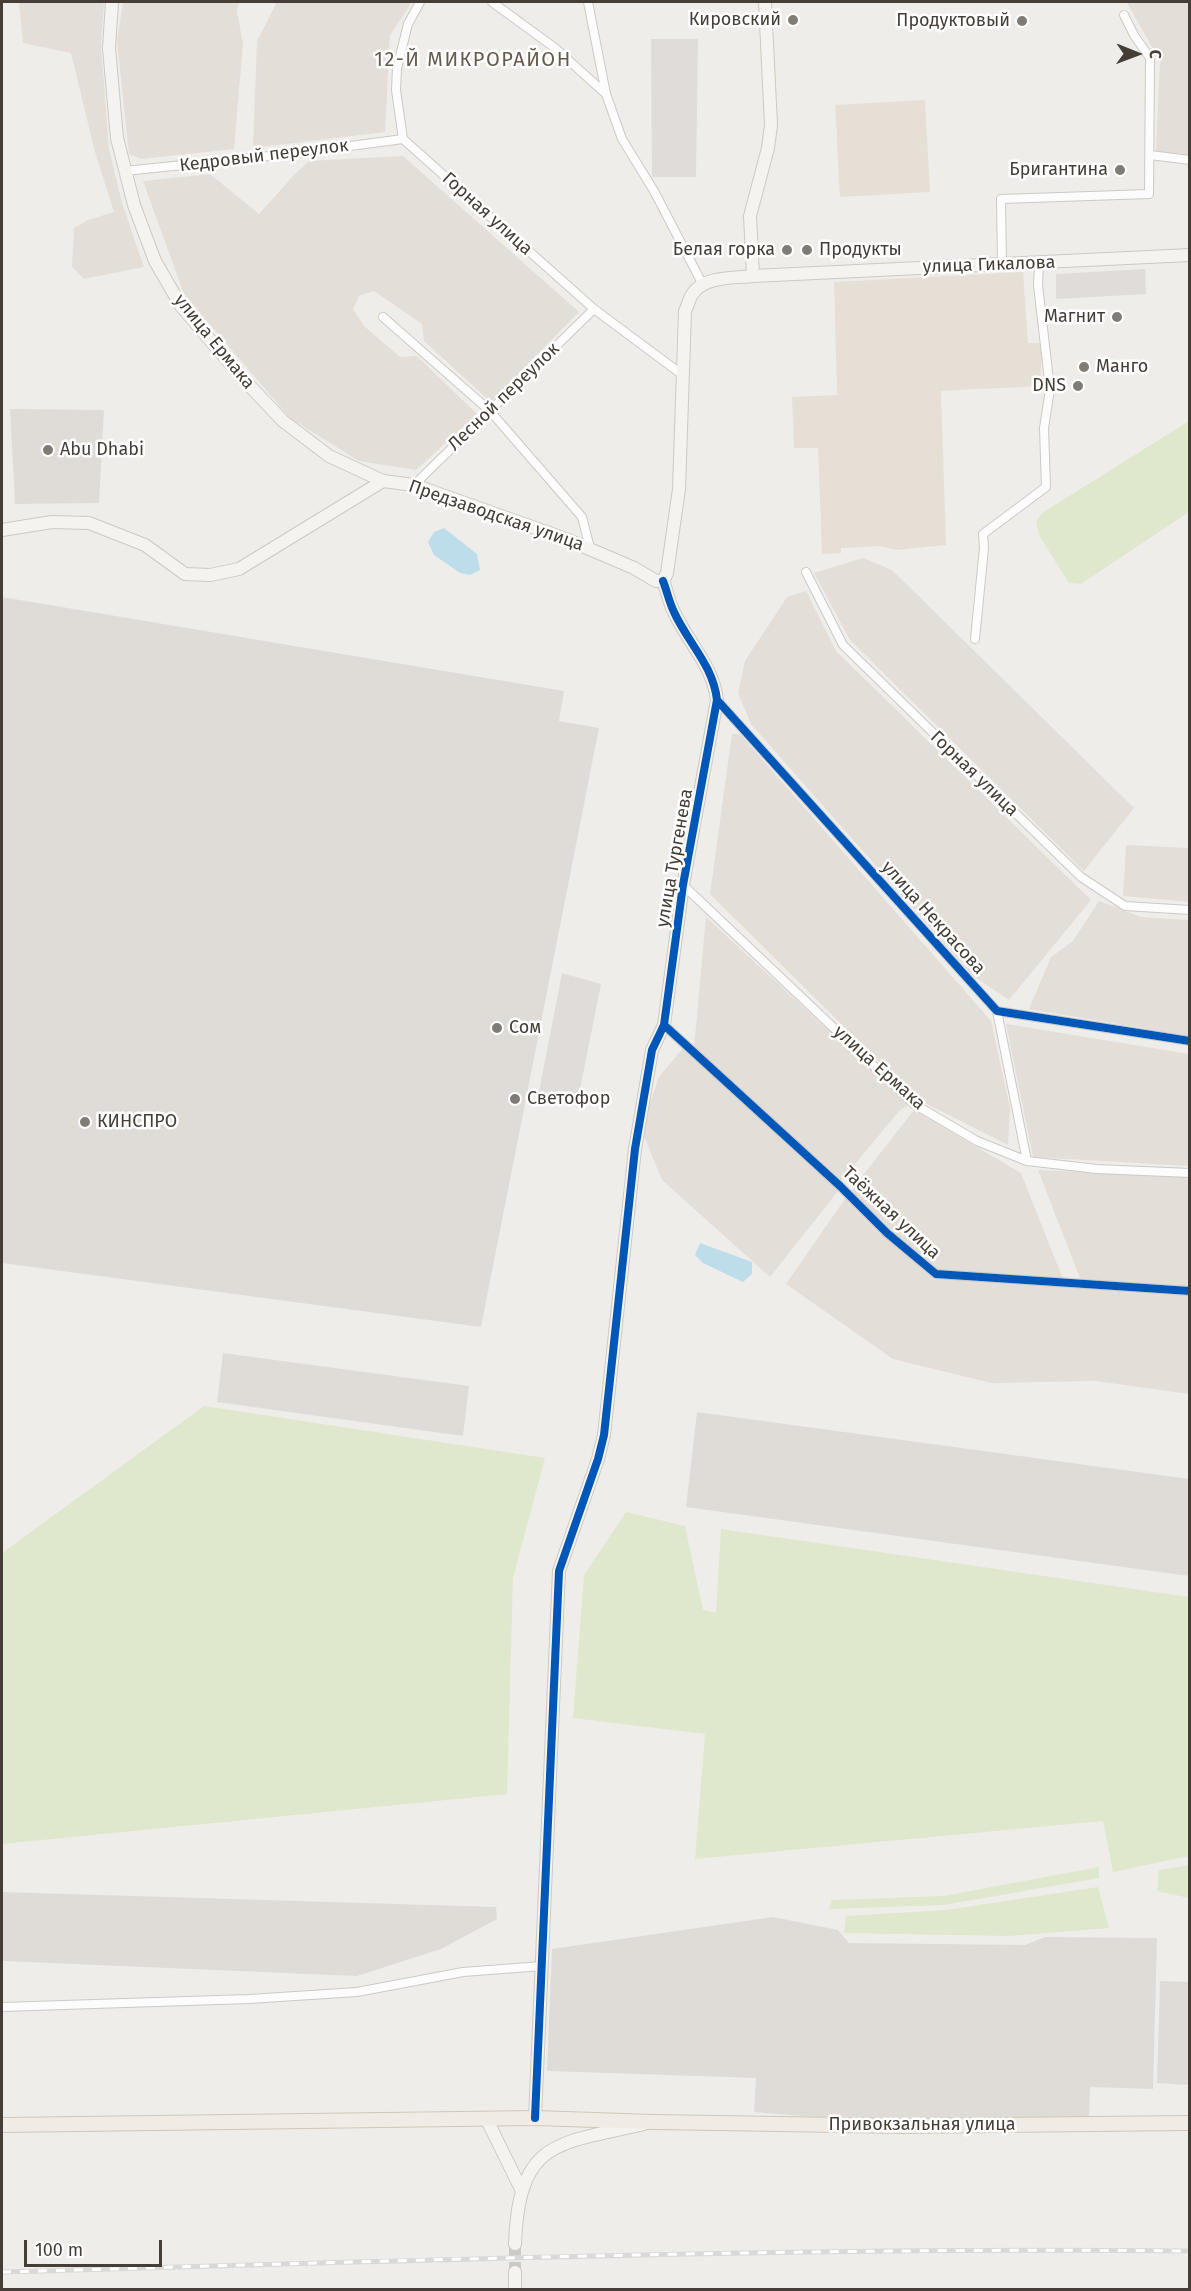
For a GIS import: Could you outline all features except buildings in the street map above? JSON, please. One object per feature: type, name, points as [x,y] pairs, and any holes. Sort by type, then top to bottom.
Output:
[{"type":"main road","name":"Привокзальная улица","points":[[2,2125],[486,2118],[902,2126],[1190,2123]]},
{"type":"street","name":"улица Ермака","points":[[112,2],[109,48],[117,138],[134,205],[154,261],[181,306],[283,422],[329,456],[383,481]]},
{"type":"street","points":[[403,139],[396,90],[397,68],[408,24],[420,2]]},
{"type":"street","points":[[492,2],[555,48],[606,94]]},
{"type":"street","points":[[588,2],[606,94],[622,139],[654,191],[703,285],[693,293],[685,311],[679,489],[667,573],[663,580]]},
{"type":"street","points":[[753,276],[750,216],[768,148],[771,125],[765,2]]},
{"type":"street","points":[[1002,264],[1001,199],[1149,194],[1150,58],[1124,15]]},
{"type":"street","name":"Кедровый переулок","points":[[125,171],[298,153],[403,139]]},
{"type":"street","name":"Горная улица","points":[[403,139],[594,309],[684,376]]},
{"type":"street","points":[[1149,155],[1190,160]]},
{"type":"street","name":"улица Гикалова","points":[[703,285],[718,279],[753,276],[1190,255]]},
{"type":"street","points":[[975,639],[984,548],[983,534],[1046,487],[1044,428],[1050,389],[1038,285],[1039,264]]},
{"type":"street","name":"Лесной переулок","points":[[414,485],[594,309]]},
{"type":"street","points":[[383,317],[490,411],[582,517],[590,548]]},
{"type":"street","name":"Предзаводская улица","points":[[2,530],[52,522],[89,523],[145,545],[185,574],[210,575],[239,569],[383,481],[414,485],[590,548],[656,581],[663,580]]},
{"type":"street","name":"Горная улица","points":[[806,572],[843,645],[1081,877],[1125,906],[1190,910]]},
{"type":"street","name":"улица Тургенева","points":[[535,2118],[559,1571],[598,1459],[604,1435],[634,1149],[652,1050],[664,1026],[683,885],[717,700],[715,686],[706,664],[674,612],[663,580]]},
{"type":"street","name":"улица Некрасова","points":[[717,700],[997,1011]]},
{"type":"street","name":"улица Ермака","points":[[683,885],[914,1104],[977,1141],[1027,1161],[1097,1169],[1190,1173]]},
{"type":"street","points":[[1027,1161],[997,1011],[1190,1041]]},
{"type":"street","name":"Таёжная улица","points":[[664,1026],[840,1186],[887,1233],[936,1274],[1190,1291]]},
{"type":"street","points":[[2,2007],[249,1999],[357,1992],[463,1972],[543,1966]]},
{"type":"street","points":[[486,2118],[521,2189]]},
{"type":"street","points":[[515,2244],[521,2189],[536,2162],[555,2148],[569,2142],[654,2122]]},
{"type":"street","points":[[515,2272],[515,2289]]},
{"type":"shaded area","points":[[19,2],[104,2],[101,46],[109,149],[122,203],[144,267],[84,279],[72,267],[74,228],[88,220],[114,212],[95,152],[71,53],[23,43]]},
{"type":"shaded area","points":[[123,2],[239,2],[237,11],[243,44],[234,149],[141,159],[129,154],[117,41]]},
{"type":"shaded area","points":[[273,2],[412,2],[390,35],[385,132],[253,148],[257,41],[276,4]]},
{"type":"shaded area","points":[[1189,2],[1189,155],[1156,151],[1160,61],[1127,3]]},
{"type":"shaded area","points":[[651,39],[698,39],[696,177],[652,177]]},
{"type":"shaded area","points":[[925,100],[930,192],[840,197],[835,105]]},
{"type":"shaded area","points":[[403,156],[579,312],[491,402],[424,341],[422,324],[374,291],[359,296],[353,309],[364,326],[400,357],[417,356],[477,414],[416,470],[359,461],[290,418],[184,294],[143,181],[210,174],[259,214],[309,161]]},
{"type":"shaded area","points":[[1145,269],[1146,294],[1056,299],[1056,274]]},
{"type":"shaded area","points":[[1023,272],[1028,343],[1042,343],[1040,386],[941,391],[946,545],[896,550],[880,546],[841,548],[841,553],[822,554],[818,448],[794,448],[792,397],[837,395],[834,282]]},
{"type":"shaded area","points":[[10,409],[104,410],[99,503],[15,504]]},
{"type":"shaded area","points":[[863,558],[892,570],[1134,808],[1084,871],[850,640],[814,573]]},
{"type":"shaded area","points":[[806,591],[836,651],[1091,900],[1009,1000],[972,975],[751,724],[738,693],[745,661],[787,597]]},
{"type":"shaded area","points":[[2,597],[564,691],[559,721],[599,728],[481,1327],[2,1263]]},
{"type":"shaded area","points":[[732,734],[740,734],[991,1021],[1010,1108],[1008,1145],[917,1099],[710,894]]},
{"type":"shaded area","points":[[1126,845],[1189,848],[1189,902],[1123,896]]},
{"type":"shaded area","points":[[1099,901],[1141,917],[1189,920],[1189,1036],[1029,1009],[1051,957],[1073,941]]},
{"type":"shaded area","points":[[706,917],[909,1105],[900,1110],[840,1182],[694,1048]]},
{"type":"shaded area","points":[[562,973],[601,984],[577,1104],[538,1097]]},
{"type":"shaded area","points":[[1006,1024],[1189,1054],[1189,1166],[1033,1157]]},
{"type":"shaded area","points":[[683,1048],[839,1190],[770,1277],[662,1180],[641,1129],[659,1077]]},
{"type":"shaded area","points":[[914,1110],[1021,1173],[1065,1284],[939,1273],[850,1192]]},
{"type":"shaded area","points":[[1038,1170],[1189,1177],[1189,1291],[1093,1288],[1189,1295],[1189,1394],[1096,1381],[991,1383],[893,1359],[786,1284],[847,1196],[932,1275],[1083,1286]]},
{"type":"shaded area","points":[[223,1353],[469,1386],[463,1436],[217,1402]]},
{"type":"shaded area","points":[[697,1412],[1189,1479],[1189,1576],[686,1507]]},
{"type":"shaded area","points":[[2,1892],[496,1907],[497,1919],[441,1949],[357,1976],[2,1961]]},
{"type":"shaded area","points":[[773,1917],[838,1930],[849,1943],[1025,1945],[1045,1937],[1157,1938],[1153,2089],[1090,2087],[1089,2120],[839,2119],[754,2112],[756,2078],[547,2071],[552,1949]]},
{"type":"shaded area","points":[[1160,1981],[1189,1982],[1189,2085],[1157,2083]]},
{"type":"green space","points":[[1189,421],[1189,512],[1081,584],[1069,583],[1040,537],[1036,522],[1042,513]]},
{"type":"green space","points":[[204,1406],[545,1458],[513,1578],[507,1794],[2,1844],[2,1553]]},
{"type":"green space","points":[[626,1512],[685,1526],[703,1610],[716,1613],[721,1529],[1189,1597],[1189,1856],[1113,1872],[1103,1821],[695,1859],[705,1734],[573,1718],[584,1575]]},
{"type":"green space","points":[[1189,1865],[1189,1898],[1157,1891],[1159,1870]]},
{"type":"green space","points":[[1099,1867],[1099,1878],[944,1905],[829,1909],[832,1900],[943,1896]]},
{"type":"green space","points":[[1098,1887],[1109,1928],[1008,1936],[844,1933],[846,1916],[946,1910]]},
{"type":"water","points":[[444,528],[477,554],[480,570],[470,575],[460,573],[434,555],[428,542],[434,532]]},
{"type":"water","points":[[700,1243],[752,1262],[752,1274],[743,1282],[703,1263],[695,1255]]},
{"type":"tunnel","points":[[515,2244],[515,2272]]},
{"type":"railway","points":[[2,2272],[744,2253],[1190,2251]]},
{"type":"cycle path","points":[[535,2118],[559,1571],[598,1459],[604,1435],[635,1149],[652,1050],[664,1025],[683,885],[717,700],[711,676],[674,612],[663,581]]},
{"type":"cycle path","points":[[717,700],[997,1011],[1190,1041]]},
{"type":"cycle path","points":[[664,1025],[840,1186],[887,1233],[936,1274],[1190,1291]]},
{"type":"place","name":"Кировский","points":[[793,20]]},
{"type":"place","name":"Продуктовый","points":[[1022,21]]},
{"type":"place","name":"Бригантина","points":[[1120,170]]},
{"type":"place","name":"Белая горка","points":[[787,250]]},
{"type":"place","name":"Продукты","points":[[807,250]]},
{"type":"place","name":"Магнит","points":[[1117,317]]},
{"type":"place","name":"Манго","points":[[1084,367]]},
{"type":"place","name":"DNS","points":[[1078,386]]},
{"type":"place","name":"Abu Dhabi","points":[[48,450]]},
{"type":"place","name":"Сом","points":[[497,1028]]},
{"type":"place","name":"Светофор","points":[[515,1099]]},
{"type":"place","name":"КИНСПРО","points":[[85,1122]]},
{"type":"district","name":"12-Й МИКРОРАЙОН","points":[[473,60]]}]
